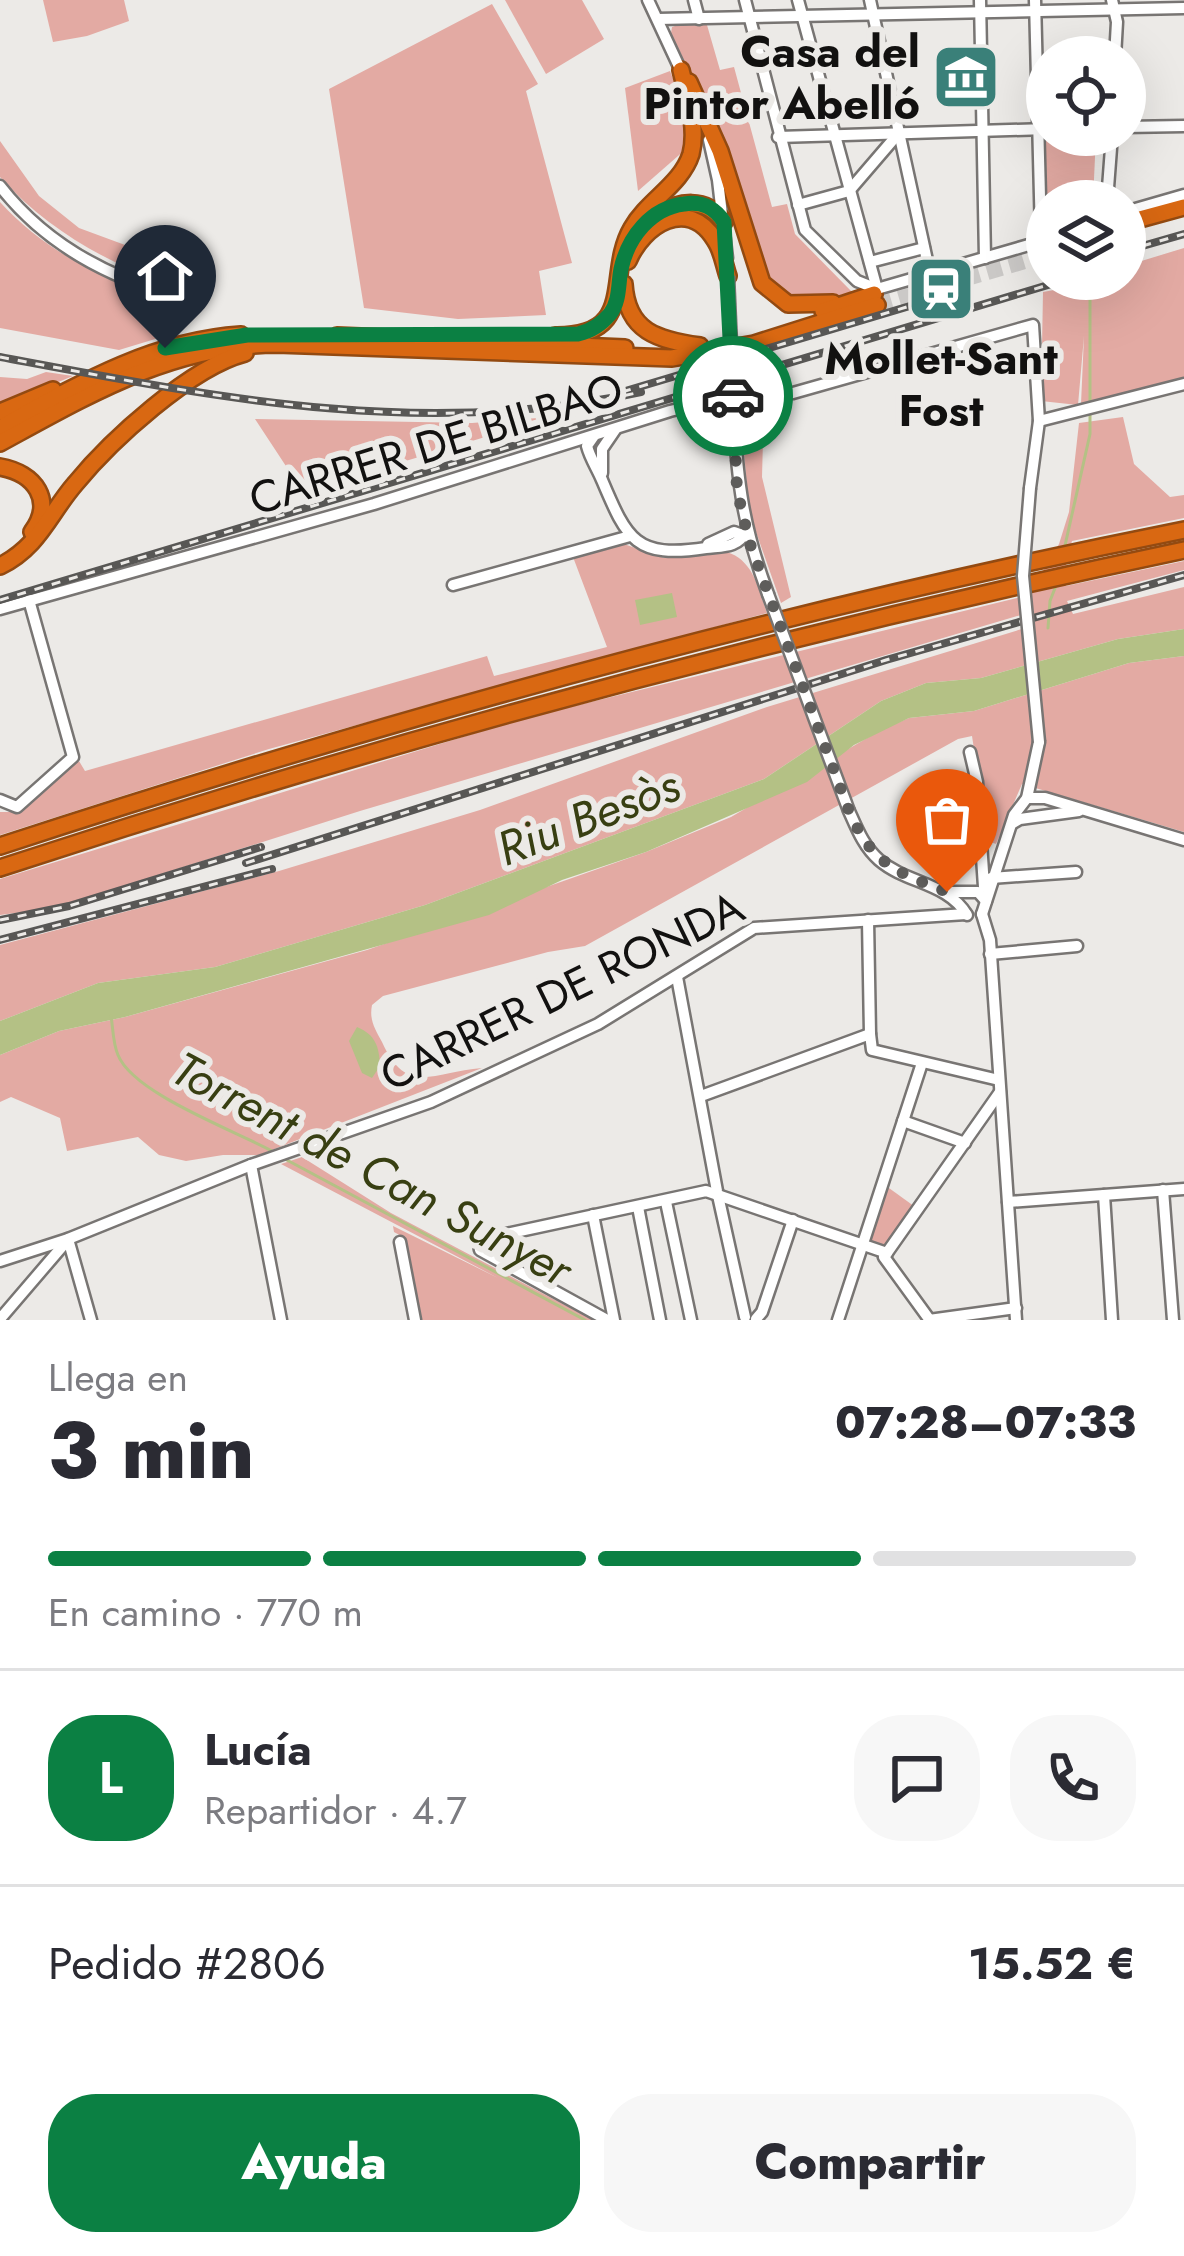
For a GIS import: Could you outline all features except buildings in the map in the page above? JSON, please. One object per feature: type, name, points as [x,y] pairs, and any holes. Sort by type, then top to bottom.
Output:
[{"type":"highway","points":[[362,337],[578,334],[596,327],[612,311],[630,230],[675,182],[690,156],[692,121],[681,70]]},
{"type":"highway","points":[[681,70],[696,92],[720,152],[762,283],[775,297],[796,306],[854,301]]},
{"type":"highway","points":[[622,267],[638,231],[669,207],[700,204],[712,208],[724,222]]},
{"type":"highway","points":[[1146,217],[1184,207]]},
{"type":"highway","points":[[700,346],[658,339],[637,324],[624,289],[628,260],[649,228],[663,220],[684,218],[710,232],[728,276]]},
{"type":"highway","points":[[1146,228],[1184,218]]},
{"type":"highway","points":[[0,412],[155,351],[210,338],[266,334],[622,348],[700,346],[876,296]]},
{"type":"highway","points":[[0,442],[154,364],[226,346],[650,358],[699,355],[754,344],[876,296]]},
{"type":"highway","points":[[0,561],[35,542],[79,478],[191,376],[225,358],[277,344]]},
{"type":"highway","points":[[0,428],[100,373]]},
{"type":"highway","points":[[0,467],[32,480],[43,501],[36,528],[0,561]]},
{"type":"highway","points":[[0,847],[193,784],[716,637],[1184,530]]},
{"type":"highway","points":[[0,868],[212,800],[525,709],[772,644],[1184,550]]},
{"type":"street","points":[[648,0],[709,138],[724,222],[737,490],[737,515],[724,542]]},
{"type":"street","points":[[694,0],[699,19]]},
{"type":"street","points":[[745,0],[806,230],[876,296]]},
{"type":"street","points":[[798,0],[876,296]]},
{"type":"street","points":[[870,0],[926,275]]},
{"type":"street","points":[[1116,36],[1119,5]]},
{"type":"street","points":[[658,19],[873,14],[961,6],[1184,8]]},
{"type":"street","points":[[980,6],[985,258]]},
{"type":"street","points":[[1035,6],[1037,36]]},
{"type":"street","points":[[658,19],[660,40]]},
{"type":"street","points":[[1146,127],[1184,126]]},
{"type":"street","points":[[778,137],[1026,130]]},
{"type":"street","points":[[798,205],[849,191],[898,134]]},
{"type":"street","points":[[0,186],[80,258],[124,280],[166,293]]},
{"type":"street","points":[[1146,206],[1184,194]]},
{"type":"street","points":[[876,296],[1026,243]]},
{"type":"street","points":[[869,262],[924,248]]},
{"type":"street","name":"CARRER DE BILBAO","points":[[0,609],[374,504],[723,398],[793,393],[1033,325],[1039,421]]},
{"type":"street","points":[[737,490],[759,570],[861,838],[881,862],[947,892],[964,909],[982,890],[1018,806],[1027,798],[1040,742],[1023,576],[1039,421],[1184,384]]},
{"type":"street","points":[[596,458],[618,428]]},
{"type":"street","points":[[590,437],[597,443],[596,458],[616,518],[630,536],[651,548],[686,552],[747,534]]},
{"type":"street","points":[[558,446],[596,458]]},
{"type":"street","points":[[453,585],[630,536]]},
{"type":"street","points":[[724,542],[759,570]]},
{"type":"street","points":[[0,800],[17,807],[73,757],[29,600]]},
{"type":"street","points":[[610,1320],[480,1250],[478,1240],[717,1191],[886,1255],[929,1320],[1016,1314],[990,954],[982,914],[982,844],[970,752]]},
{"type":"street","points":[[1027,798],[1058,802],[1184,840]]},
{"type":"street","points":[[1050,816],[1058,810],[1058,802]]},
{"type":"street","points":[[1012,823],[1081,811]]},
{"type":"street","points":[[982,844],[1002,851]]},
{"type":"street","points":[[947,892],[1076,872]]},
{"type":"street","name":"CARRER DE RONDA","points":[[0,1261],[431,1102],[598,1024],[754,928],[964,909],[974,917],[982,914]]},
{"type":"street","points":[[868,920],[872,1050],[999,1086]]},
{"type":"street","points":[[990,954],[1077,946]]},
{"type":"street","points":[[677,977],[717,1191],[750,1319],[762,1312],[793,1220]]},
{"type":"street","points":[[701,1096],[870,1034]]},
{"type":"street","points":[[838,1320],[922,1063]]},
{"type":"street","points":[[886,1255],[999,1086]]},
{"type":"street","points":[[902,1121],[964,1143]]},
{"type":"street","points":[[257,1163],[281,1320]]},
{"type":"street","points":[[1008,1202],[1184,1189]]},
{"type":"street","points":[[1163,1190],[1173,1320]]},
{"type":"street","points":[[1104,1195],[1112,1320]]},
{"type":"street","points":[[666,1202],[691,1320]]},
{"type":"street","points":[[638,1207],[660,1320]]},
{"type":"street","points":[[593,1215],[610,1320]]},
{"type":"street","points":[[0,1319],[68,1239]]},
{"type":"street","points":[[68,1239],[91,1320]]},
{"type":"street","points":[[400,1242],[415,1320]]},
{"type":"shaded area","points":[[43,0],[124,0],[129,21],[53,42]]},
{"type":"shaded area","points":[[505,0],[582,0],[604,39],[546,74]]},
{"type":"shaded area","points":[[492,4],[538,84],[526,91],[572,263],[539,271],[546,315],[458,319],[364,308],[329,89]]},
{"type":"shaded area","points":[[678,25],[707,25],[720,70],[734,67],[772,207],[787,204],[795,234],[853,293],[799,297],[769,283],[709,113],[671,33]]},
{"type":"shaded area","points":[[670,71],[685,110],[686,149],[638,191],[625,88]]},
{"type":"shaded area","points":[[0,141],[39,196],[79,228],[163,259],[169,272],[167,285],[98,253],[18,196],[0,177]]},
{"type":"shaded area","points":[[1043,156],[1095,156],[1094,180],[1045,180]]},
{"type":"shaded area","points":[[0,202],[56,250],[122,283],[168,299],[175,333],[119,350],[0,328]]},
{"type":"shaded area","points":[[1184,248],[1184,379],[1081,404],[1084,336],[1078,405],[1041,401],[1043,300],[1146,300],[1146,260]]},
{"type":"shaded area","points":[[46,372],[73,376],[0,406],[0,377],[27,379]]},
{"type":"shaded area","points":[[764,402],[762,477],[791,597],[781,603],[749,512],[740,403]]},
{"type":"shaded area","points":[[551,417],[303,492],[255,419],[472,423]]},
{"type":"shaded area","points":[[1123,417],[1134,464],[1170,497],[1184,495],[1184,518],[1072,541],[1066,586],[1184,561],[1184,570],[1067,601],[1073,614],[1184,587],[1184,629],[1118,639],[981,678],[926,683],[881,701],[764,779],[425,905],[215,967],[98,983],[0,1021],[0,945],[279,871],[480,810],[767,707],[1035,625],[1031,612],[360,811],[89,897],[0,915],[0,879],[521,719],[1029,595],[1059,544],[1069,512],[1079,423]]},
{"type":"shaded area","points":[[621,543],[664,558],[727,552],[736,556],[754,576],[767,613],[269,749],[0,835],[0,812],[20,812],[79,761],[85,771],[487,656],[494,676],[607,647],[573,557]]},
{"type":"shaded area","points":[[672,593],[677,617],[640,625],[635,600]]},
{"type":"shaded area","points":[[1184,629],[1184,656],[1129,663],[974,711],[909,718],[854,745],[807,782],[646,852],[562,880],[489,915],[125,1017],[59,1031],[0,1055],[0,1021],[98,983],[215,967],[425,905],[764,779],[881,701],[926,683],[981,678],[1118,639]]},
{"type":"shaded area","points":[[1184,656],[1184,832],[1022,784],[996,844],[988,841],[972,736],[958,739],[585,946],[383,996],[372,1005],[372,1020],[401,1070],[423,1077],[482,1068],[259,1155],[186,1161],[159,1155],[138,1137],[67,1151],[60,1118],[11,1097],[0,1102],[0,1055],[59,1031],[367,950],[646,852],[731,817],[909,718],[974,711],[1129,663]]},
{"type":"shaded area","points":[[357,1027],[377,1047],[380,1066],[372,1078],[362,1073],[349,1041]]},
{"type":"shaded area","points":[[302,1157],[391,1213],[593,1320],[419,1320],[405,1238],[393,1226],[498,1278],[281,1164]]},
{"type":"shaded area","points":[[882,1183],[918,1209],[889,1251],[865,1246]]},
{"type":"waterway","points":[[1090,300],[1090,403]]},
{"type":"waterway","points":[[1064,550],[1090,434],[1090,413]]},
{"type":"waterway","points":[[1048,628],[1057,583]]},
{"type":"waterway","name":"Torrent de Can Sunyer","points":[[111,1016],[118,1055],[143,1083],[272,1151]]},
{"type":"waterway","name":"Torrent de Can Sunyer","points":[[285,1159],[585,1320]]},
{"type":"tunnel","points":[[877,305],[1026,261]]},
{"type":"railway","points":[[1146,245],[1184,234]]},
{"type":"railway","points":[[0,600],[1026,292]]},
{"type":"railway","points":[[622,392],[930,300]]},
{"type":"railway","points":[[0,357],[240,398],[399,413],[560,406],[641,392]]},
{"type":"railway","points":[[246,863],[886,660],[1184,575]]},
{"type":"railway","points":[[0,920],[69,906],[261,847]]},
{"type":"railway","points":[[0,940],[272,869]]},
{"type":"way so far","points":[[733,396],[737,490],[749,541],[849,811],[861,838],[881,862],[947,892]]},
{"type":"place","name":"Casa del Pintor Abelló","points":[[966,77]]},
{"type":"place","name":"Mollet-Sant Fost","points":[[941,289]]},
{"type":"route","points":[[165,348],[247,335],[568,336],[587,332],[608,317],[616,304],[622,267],[643,226],[669,207],[694,203],[712,208],[724,222],[733,396]]},
{"type":"water label","name":"Riu Besòs","points":[[588,817]]}]
